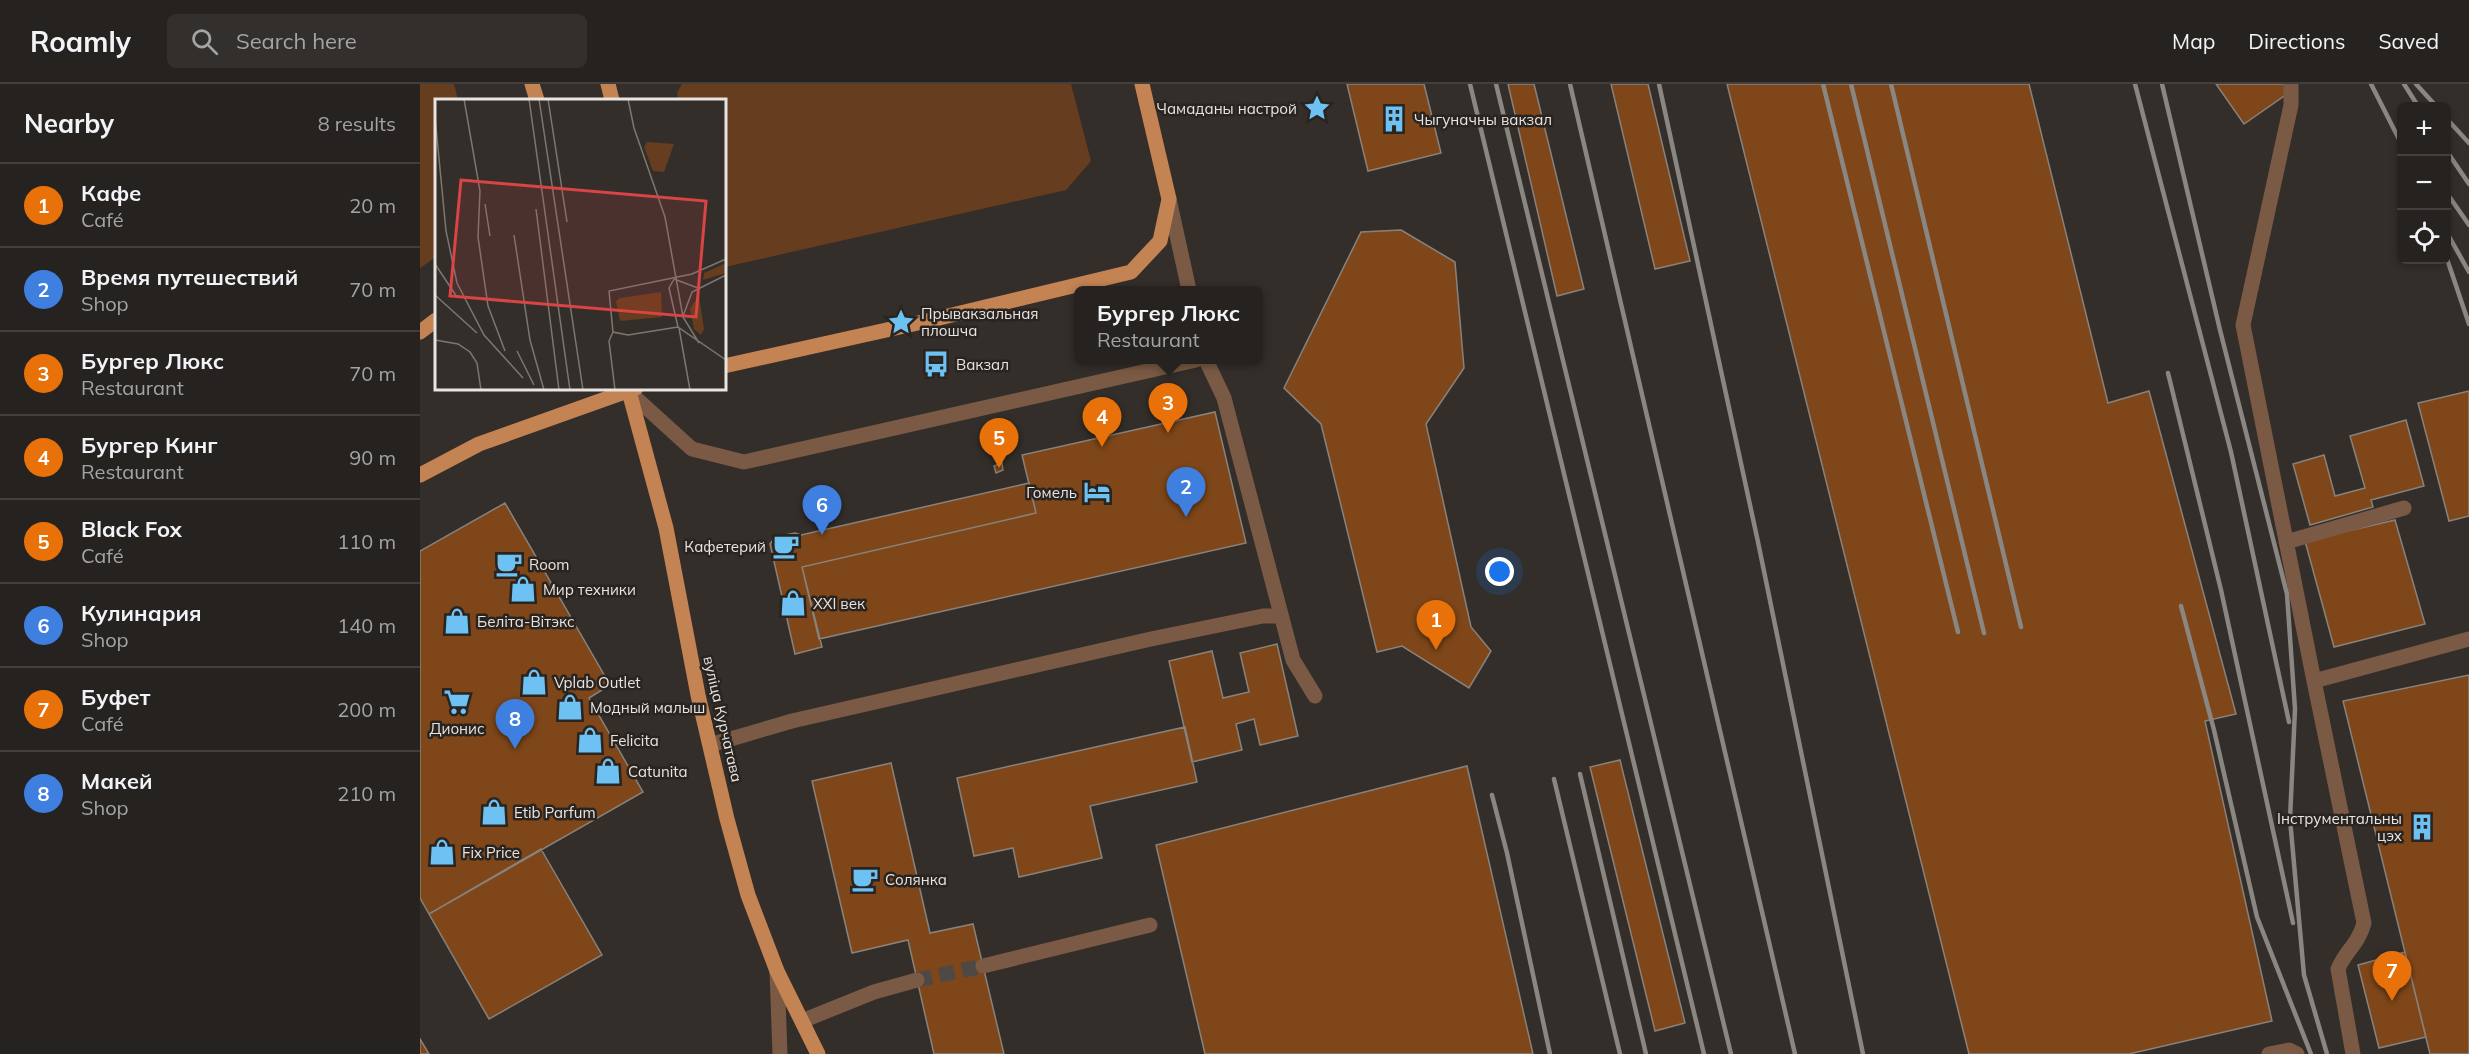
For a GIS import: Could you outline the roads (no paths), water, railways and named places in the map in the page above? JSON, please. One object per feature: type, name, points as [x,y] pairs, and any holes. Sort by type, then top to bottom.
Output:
[{"type":"main road","points":[[526,99],[531,84]]},
{"type":"main road","points":[[531,84],[537,99]]},
{"type":"main road","points":[[608,84],[612,99]]},
{"type":"main road","points":[[726,366],[927,321],[1131,272],[1160,241],[1169,199],[1142,84]]},
{"type":"main road","points":[[420,475],[479,444],[626,390]]},
{"type":"main road","name":"вуліца Курчатава","points":[[629,390],[666,528],[710,745],[748,895],[777,971]]},
{"type":"main road","points":[[777,971],[818,1054]]},
{"type":"street","points":[[2291,84],[2291,105],[2242,325],[2364,923],[2360,938],[2343,957],[2338,969],[2354,1054]]},
{"type":"street","points":[[1169,199],[1188,286]]},
{"type":"street","points":[[630,390],[692,449],[744,462],[1178,364]]},
{"type":"street","points":[[1208,364],[1224,398],[1293,660],[1315,696]]},
{"type":"street","points":[[2286,542],[2404,508]]},
{"type":"street","points":[[710,745],[792,722],[1140,642],[1263,616],[1280,616]]},
{"type":"street","points":[[2314,681],[2469,639]]},
{"type":"street","points":[[983,966],[1150,925]]},
{"type":"street","name":"вуліца Курчатава","points":[[777,971],[780,1054]]},
{"type":"street","points":[[802,1021],[874,992],[917,980]]},
{"type":"street","points":[[2269,1054],[2289,1050],[2297,1054]]},
{"type":"tunnel","points":[[917,980],[983,966]]},
{"type":"railway","points":[[1470,84],[1704,1054]]},
{"type":"railway","points":[[1496,84],[1731,1054]]},
{"type":"railway","points":[[1570,84],[1795,1054]]},
{"type":"railway","points":[[1659,84],[1758,542],[1863,1054]]},
{"type":"railway","points":[[1823,84],[1958,632]]},
{"type":"railway","points":[[1851,84],[1984,633]]},
{"type":"railway","points":[[1891,84],[2021,627]]},
{"type":"railway","points":[[2135,84],[2231,452],[2289,722]]},
{"type":"railway","points":[[2162,84],[2220,330],[2287,594],[2295,709],[2290,819],[2304,975],[2327,1054]]},
{"type":"railway","points":[[2371,84],[2397,135]]},
{"type":"railway","points":[[2404,84],[2415,102]]},
{"type":"railway","points":[[2416,84],[2432,102]]},
{"type":"railway","points":[[2451,123],[2469,143]]},
{"type":"railway","points":[[2450,156],[2469,184]]},
{"type":"railway","points":[[2451,199],[2469,225]]},
{"type":"railway","points":[[2451,240],[2469,272]]},
{"type":"railway","points":[[2449,264],[2469,324]]},
{"type":"railway","points":[[2168,373],[2221,590],[2293,923]]},
{"type":"railway","points":[[2181,606],[2214,730],[2257,917],[2311,1054]]},
{"type":"railway","points":[[1580,774],[1646,1054]]},
{"type":"railway","points":[[1554,779],[1620,1054]]},
{"type":"railway","points":[[1492,795],[1507,853],[1550,1054]]},
{"type":"place","name":"Чамаданы настрой","points":[[1317,108]]},
{"type":"place","name":"Чыгуначны вакзал","points":[[1394,119]]},
{"type":"place","name":"Прывакзальная плошча","points":[[901,322]]},
{"type":"place","name":"Вакзал","points":[[936,364]]},
{"type":"place","name":"Бургер Люкс","points":[[1168,433]]},
{"type":"place","name":"Бургер Кинг","points":[[1102,447]]},
{"type":"place","name":"Black Fox","points":[[999,468]]},
{"type":"place","name":"Гомель","points":[[1097,492]]},
{"type":"place","name":"Время путешествий","points":[[1186,517]]},
{"type":"place","name":"Кулинария","points":[[822,535]]},
{"type":"place","name":"Кафетерий","points":[[786,546]]},
{"type":"place","name":"Room","points":[[509,564]]},
{"type":"place","name":"Мир техники","points":[[523,589]]},
{"type":"place","name":"XXI век","points":[[793,603]]},
{"type":"place","name":"Беліта-Вітэкс","points":[[457,621]]},
{"type":"place","name":"Кафе","points":[[1436,650]]},
{"type":"place","name":"Vplab Outlet","points":[[534,682]]},
{"type":"place","name":"Дионис","points":[[457,702]]},
{"type":"place","name":"Модный малыш","points":[[570,707]]},
{"type":"place","name":"Felicita","points":[[590,740]]},
{"type":"place","name":"Макей","points":[[515,749]]},
{"type":"place","name":"Catunita","points":[[608,771]]},
{"type":"place","name":"Etib Parfum","points":[[494,812]]},
{"type":"place","name":"Інструментальны цэх","points":[[2422,827]]},
{"type":"place","name":"Fix Price","points":[[442,852]]},
{"type":"place","name":"Солянка","points":[[865,879]]},
{"type":"place","name":"Буфет","points":[[2392,1001]]}]
